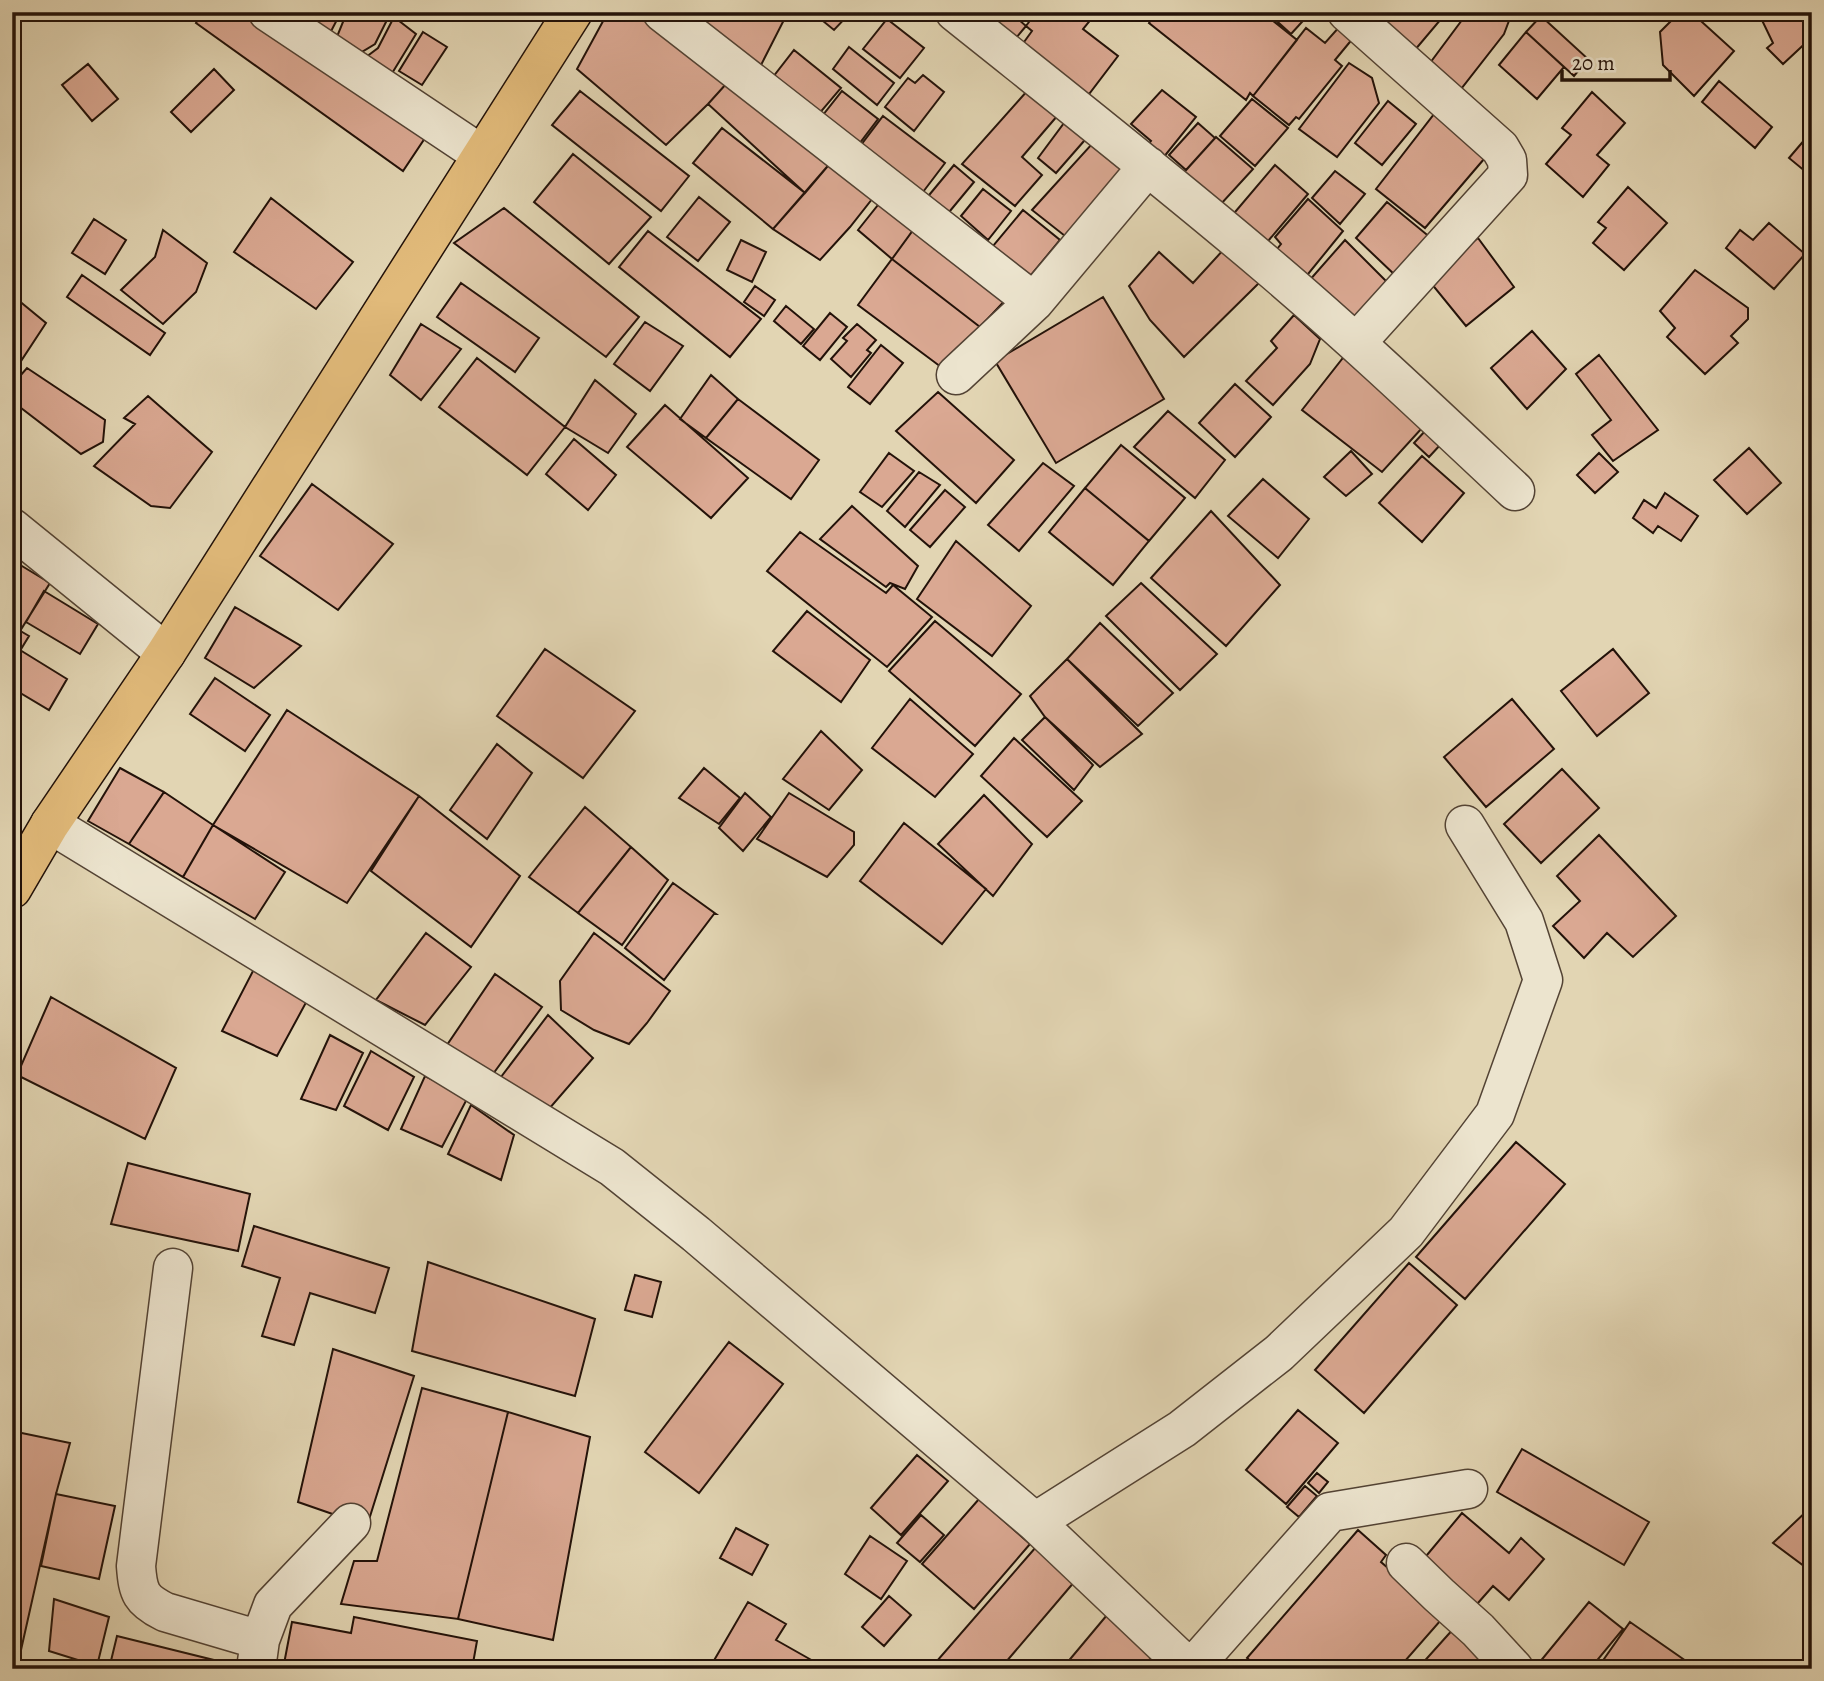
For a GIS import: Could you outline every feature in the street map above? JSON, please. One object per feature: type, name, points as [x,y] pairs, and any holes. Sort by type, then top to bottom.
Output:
[{"type":"main road","points":[[12,889],[50,824],[166,653],[482,155],[564,15]]},
{"type":"street","points":[[268,12],[482,155]]},
{"type":"street","points":[[662,12],[1034,302]]},
{"type":"street","points":[[955,12],[1269,266],[1515,491]]},
{"type":"street","points":[[1347,12],[1500,148],[1507,160],[1508,175],[1356,343]]},
{"type":"street","points":[[956,375],[1034,302],[1148,166]]},
{"type":"street","points":[[12,528],[166,653]]},
{"type":"street","points":[[50,824],[612,1167],[696,1234],[1035,1522],[1190,1669],[1330,1512],[1468,1489]]},
{"type":"street","points":[[1035,1522],[1182,1429],[1279,1353],[1406,1232],[1495,1114],[1543,980],[1524,921],[1465,825]]},
{"type":"street","points":[[173,1268],[136,1566],[137,1584],[145,1600],[258,1655],[273,1605],[351,1523]]},
{"type":"street","points":[[1406,1563],[1478,1630],[1514,1669]]},
{"type":"building","points":[[203,12],[250,12],[431,129],[403,171],[196,23]]},
{"type":"building","points":[[303,12],[341,12],[327,39]]},
{"type":"building","points":[[347,12],[391,12],[375,44],[360,53],[336,39]]},
{"type":"building","points":[[608,12],[653,12],[736,73],[666,145],[577,69]]},
{"type":"building","points":[[687,12],[788,12],[760,67]]},
{"type":"building","points":[[812,12],[851,12],[834,30]]},
{"type":"building","points":[[1004,12],[1010,12],[1026,26],[1011,44],[992,28]]},
{"type":"building","points":[[1031,12],[1097,12],[1083,29],[1118,56],[1083,102],[1019,49],[1032,31],[1026,26],[1034,15]]},
{"type":"building","points":[[1157,12],[1262,12],[1297,40],[1253,96],[1250,93],[1246,100],[1149,23]]},
{"type":"building","points":[[1267,12],[1311,12],[1291,34]]},
{"type":"building","points":[[1384,12],[1447,12],[1409,57],[1374,25]]},
{"type":"building","points":[[1468,12],[1503,12],[1510,18],[1504,34],[1461,89],[1430,63]]},
{"type":"building","points":[[1680,12],[1691,12],[1734,51],[1694,96],[1663,65],[1660,32]]},
{"type":"building","points":[[1760,12],[1812,12],[1812,37],[1783,64],[1767,48],[1773,43]]},
{"type":"building","points":[[1541,16],[1588,59],[1574,76],[1526,32]]},
{"type":"building","points":[[394,17],[416,34],[391,75],[362,60],[378,48]]},
{"type":"building","points":[[887,19],[924,48],[900,78],[863,49]]},
{"type":"building","points":[[1341,25],[1354,37],[1335,60],[1342,66],[1299,119],[1296,117],[1289,125],[1253,96],[1306,28],[1325,43]]},
{"type":"building","points":[[423,32],[447,47],[422,85],[399,71]]},
{"type":"building","points":[[1526,32],[1564,67],[1537,99],[1499,65]]},
{"type":"building","points":[[849,47],[894,83],[877,105],[833,69]]},
{"type":"building","points":[[794,50],[841,88],[813,121],[766,86]]},
{"type":"building","points":[[1349,63],[1372,78],[1379,103],[1337,157],[1299,129]]},
{"type":"building","points":[[88,64],[118,99],[92,121],[62,85]]},
{"type":"building","points":[[214,69],[234,90],[191,132],[171,112]]},
{"type":"building","points":[[736,73],[839,153],[805,193],[708,104]]},
{"type":"building","points":[[923,75],[944,92],[914,131],[885,107],[908,78],[915,83]]},
{"type":"building","points":[[1719,81],[1772,127],[1755,148],[1702,102]]},
{"type":"building","points":[[1028,90],[1058,115],[1022,157],[1042,175],[1015,206],[962,164]]},
{"type":"building","points":[[1162,90],[1196,117],[1159,163],[1144,150],[1151,141],[1131,124]]},
{"type":"building","points":[[580,91],[689,176],[661,211],[552,125]]},
{"type":"building","points":[[842,91],[878,119],[856,148],[819,120]]},
{"type":"building","points":[[1592,92],[1625,123],[1597,155],[1609,165],[1583,197],[1546,164],[1571,135],[1562,128]]},
{"type":"building","points":[[1252,99],[1288,128],[1255,166],[1220,136]]},
{"type":"building","points":[[1388,101],[1416,124],[1382,165],[1355,143]]},
{"type":"building","points":[[1438,109],[1490,152],[1425,228],[1376,189]]},
{"type":"building","points":[[1070,115],[1091,133],[1056,173],[1038,158]]},
{"type":"building","points":[[883,116],[945,163],[923,192],[858,149]]},
{"type":"building","points":[[1198,123],[1215,138],[1186,170],[1169,155]]},
{"type":"building","points":[[722,128],[805,193],[773,229],[693,163]]},
{"type":"building","points":[[1812,131],[1812,177],[1789,158]]},
{"type":"building","points":[[1216,137],[1253,169],[1221,204],[1178,179]]},
{"type":"building","points":[[1091,145],[1123,171],[1065,236],[1032,210]]},
{"type":"building","points":[[839,153],[880,189],[820,260],[773,229]]},
{"type":"building","points":[[573,154],[651,217],[609,264],[534,202]]},
{"type":"building","points":[[954,165],[974,182],[945,217],[925,200]]},
{"type":"building","points":[[1275,165],[1308,194],[1263,247],[1230,218]]},
{"type":"building","points":[[1335,171],[1365,194],[1340,224],[1312,198]]},
{"type":"building","points":[[1628,187],[1667,223],[1624,270],[1593,243],[1606,228],[1598,222]]},
{"type":"building","points":[[983,189],[1011,211],[988,240],[961,216]]},
{"type":"building","points":[[886,195],[919,222],[892,259],[858,230]]},
{"type":"building","points":[[699,197],[730,222],[698,261],[667,237]]},
{"type":"building","points":[[271,198],[353,262],[316,309],[234,252]]},
{"type":"building","points":[[1308,199],[1343,231],[1304,279],[1273,254],[1281,244],[1275,237]]},
{"type":"building","points":[[1387,202],[1431,238],[1396,276],[1356,238]]},
{"type":"building","points":[[504,208],[639,317],[606,357],[454,243]]},
{"type":"building","points":[[1023,210],[1060,240],[1022,286],[983,258]]},
{"type":"building","points":[[94,219],[126,240],[105,274],[72,253]]},
{"type":"building","points":[[919,222],[1013,292],[980,327],[892,259]]},
{"type":"building","points":[[1769,223],[1805,254],[1774,289],[1726,248],[1740,230],[1753,240]]},
{"type":"building","points":[[163,230],[207,263],[196,292],[163,324],[121,290],[155,257]]},
{"type":"building","points":[[648,231],[761,319],[730,357],[619,267]]},
{"type":"building","points":[[1478,238],[1514,287],[1466,326],[1426,277]]},
{"type":"building","points":[[741,240],[766,252],[752,282],[727,270]]},
{"type":"building","points":[[1345,240],[1388,283],[1348,323],[1308,282]]},
{"type":"building","points":[[1225,248],[1262,280],[1184,357],[1150,320],[1129,286],[1159,252],[1193,283]]},
{"type":"building","points":[[892,259],[980,327],[941,367],[858,305]]},
{"type":"building","points":[[1695,270],[1748,308],[1748,319],[1731,336],[1738,343],[1705,374],[1667,337],[1675,328],[1660,311]]},
{"type":"building","points":[[82,275],[165,333],[150,355],[67,297]]},
{"type":"building","points":[[461,283],[539,338],[515,372],[437,317]]},
{"type":"building","points":[[755,286],[775,300],[764,316],[744,302]]},
{"type":"building","points":[[12,295],[46,323],[21,361],[12,355]]},
{"type":"building","points":[[1103,297],[1164,399],[1056,463],[995,361]]},
{"type":"building","points":[[786,306],[814,329],[801,344],[774,321]]},
{"type":"building","points":[[830,313],[847,327],[820,360],[803,346]]},
{"type":"building","points":[[1294,315],[1320,339],[1310,364],[1273,405],[1246,381],[1277,348],[1271,341]]},
{"type":"building","points":[[645,322],[683,346],[650,391],[614,364]]},
{"type":"building","points":[[421,324],[461,349],[421,400],[390,375]]},
{"type":"building","points":[[857,324],[876,340],[867,350],[871,353],[851,377],[831,359],[847,341],[843,338]]},
{"type":"building","points":[[1532,331],[1566,369],[1527,409],[1491,368]]},
{"type":"building","points":[[881,345],[903,363],[870,404],[848,387]]},
{"type":"building","points":[[1346,354],[1422,428],[1382,472],[1302,410]]},
{"type":"building","points":[[1599,355],[1658,430],[1613,461],[1592,435],[1611,420],[1576,374]]},
{"type":"building","points":[[477,358],[565,427],[527,475],[439,407]]},
{"type":"building","points":[[27,368],[105,420],[103,442],[81,454],[12,401],[12,385]]},
{"type":"building","points":[[711,375],[738,399],[706,438],[680,419]]},
{"type":"building","points":[[595,380],[636,414],[608,453],[565,427]]},
{"type":"building","points":[[1235,384],[1271,417],[1235,457],[1199,423]]},
{"type":"building","points":[[938,392],[1014,460],[976,503],[896,431]]},
{"type":"building","points":[[148,396],[212,452],[170,508],[151,506],[94,466],[135,424],[124,418]]},
{"type":"building","points":[[738,399],[819,460],[791,499],[706,438]]},
{"type":"building","points":[[665,405],[748,478],[711,518],[627,447]]},
{"type":"building","points":[[1168,411],[1225,460],[1195,498],[1134,447]]},
{"type":"building","points":[[1426,430],[1441,444],[1429,457],[1414,443]]},
{"type":"building","points":[[574,439],[616,475],[588,510],[546,474]]},
{"type":"building","points":[[1121,445],[1185,498],[1149,541],[1085,488]]},
{"type":"building","points":[[1749,448],[1781,483],[1747,514],[1714,480]]},
{"type":"building","points":[[1351,451],[1372,474],[1346,496],[1324,477]]},
{"type":"building","points":[[889,453],[914,471],[882,507],[860,492]]},
{"type":"building","points":[[1599,453],[1618,472],[1595,493],[1577,475]]},
{"type":"building","points":[[1422,456],[1464,493],[1422,542],[1379,503]]},
{"type":"building","points":[[1043,463],[1074,486],[1019,551],[988,525]]},
{"type":"building","points":[[919,472],[940,485],[905,527],[887,511]]},
{"type":"building","points":[[1263,479],[1309,519],[1278,558],[1228,516]]},
{"type":"building","points":[[312,484],[393,544],[338,610],[260,556]]},
{"type":"building","points":[[1085,488],[1149,541],[1113,585],[1049,532]]},
{"type":"building","points":[[945,490],[965,507],[930,547],[910,530]]},
{"type":"building","points":[[1665,493],[1698,516],[1681,541],[1658,526],[1653,533],[1633,518],[1644,500],[1656,508]]},
{"type":"building","points":[[852,506],[918,566],[905,589],[890,583],[886,587],[820,539]]},
{"type":"building","points":[[1211,511],[1280,585],[1226,646],[1151,578]]},
{"type":"building","points":[[800,532],[886,593],[893,585],[932,617],[887,667],[767,571]]},
{"type":"building","points":[[956,541],[1031,606],[992,656],[917,599]]},
{"type":"building","points":[[12,560],[50,583],[20,631],[12,626]]},
{"type":"building","points":[[1141,583],[1217,654],[1180,690],[1106,616]]},
{"type":"building","points":[[44,591],[98,624],[80,654],[26,622]]},
{"type":"building","points":[[235,607],[301,646],[254,688],[205,658]]},
{"type":"building","points":[[807,611],[870,660],[841,702],[773,651]]},
{"type":"building","points":[[935,621],[1021,694],[975,746],[889,671]]},
{"type":"building","points":[[1100,623],[1173,693],[1138,726],[1067,659]]},
{"type":"building","points":[[12,626],[29,636],[12,664]]},
{"type":"building","points":[[545,649],[635,711],[583,778],[497,716]]},
{"type":"building","points":[[1613,649],[1649,693],[1597,736],[1561,691]]},
{"type":"building","points":[[20,650],[67,679],[49,710],[12,688],[12,664]]},
{"type":"building","points":[[1067,659],[1142,734],[1100,767],[1045,717],[1030,696]]},
{"type":"building","points":[[215,678],[270,715],[245,751],[190,714]]},
{"type":"building","points":[[910,699],[973,754],[935,797],[872,748]]},
{"type":"building","points":[[1512,699],[1554,749],[1486,807],[1444,757]]},
{"type":"building","points":[[287,710],[419,796],[347,903],[213,825]]},
{"type":"building","points":[[1045,717],[1093,765],[1074,790],[1022,740]]},
{"type":"building","points":[[821,731],[862,770],[829,810],[783,779]]},
{"type":"building","points":[[1014,738],[1082,801],[1047,837],[981,776]]},
{"type":"building","points":[[497,744],[532,773],[487,839],[450,810]]},
{"type":"building","points":[[120,768],[164,792],[129,844],[88,821]]},
{"type":"building","points":[[704,768],[740,798],[719,824],[679,798]]},
{"type":"building","points":[[1562,769],[1599,808],[1541,863],[1504,824]]},
{"type":"building","points":[[164,792],[213,825],[183,877],[129,844]]},
{"type":"building","points":[[745,793],[771,817],[743,851],[719,828]]},
{"type":"building","points":[[789,793],[854,832],[854,845],[827,877],[757,839]]},
{"type":"building","points":[[984,795],[1032,844],[993,896],[938,844]]},
{"type":"building","points":[[419,796],[520,876],[471,947],[371,871]]},
{"type":"building","points":[[585,807],[631,847],[578,913],[529,877]]},
{"type":"building","points":[[904,823],[986,889],[942,944],[860,881]]},
{"type":"building","points":[[213,825],[285,872],[255,919],[183,877]]},
{"type":"building","points":[[1599,835],[1676,916],[1633,957],[1607,933],[1584,958],[1553,926],[1580,901],[1557,876]]},
{"type":"building","points":[[631,847],[668,880],[622,945],[578,913]]},
{"type":"building","points":[[673,883],[716,914],[664,980],[625,948]]},
{"type":"building","points":[[426,933],[471,967],[425,1025],[376,1000]]},
{"type":"building","points":[[594,933],[670,991],[629,1044],[594,1030],[561,1010],[560,981]]},
{"type":"building","points":[[254,969],[309,997],[277,1056],[222,1031]]},
{"type":"building","points":[[495,974],[542,1007],[493,1074],[447,1045]]},
{"type":"building","points":[[51,997],[176,1068],[145,1139],[17,1075]]},
{"type":"building","points":[[548,1015],[593,1058],[549,1109],[501,1077]]},
{"type":"building","points":[[330,1035],[363,1053],[336,1110],[301,1099]]},
{"type":"building","points":[[371,1051],[414,1077],[388,1130],[344,1106]]},
{"type":"building","points":[[425,1076],[468,1097],[442,1147],[401,1129]]},
{"type":"building","points":[[471,1105],[514,1135],[501,1180],[448,1154]]},
{"type":"building","points":[[1516,1142],[1565,1184],[1465,1299],[1416,1257]]},
{"type":"building","points":[[128,1163],[250,1194],[238,1251],[111,1224]]},
{"type":"building","points":[[254,1226],[389,1268],[375,1313],[310,1293],[294,1345],[262,1336],[280,1278],[242,1266]]},
{"type":"building","points":[[428,1262],[595,1319],[575,1396],[412,1351]]},
{"type":"building","points":[[1409,1263],[1457,1305],[1364,1413],[1315,1370]]},
{"type":"building","points":[[635,1275],[661,1282],[652,1317],[625,1310]]},
{"type":"building","points":[[729,1342],[783,1384],[699,1493],[645,1452]]},
{"type":"building","points":[[333,1349],[414,1376],[367,1526],[298,1502]]},
{"type":"building","points":[[422,1388],[508,1412],[458,1619],[341,1604],[354,1561],[377,1561]]},
{"type":"building","points":[[1298,1410],[1338,1443],[1286,1504],[1246,1470]]},
{"type":"building","points":[[508,1412],[590,1437],[553,1640],[458,1619]]},
{"type":"building","points":[[12,1431],[70,1443],[21,1650],[12,1648]]},
{"type":"building","points":[[1522,1449],[1649,1522],[1624,1565],[1497,1492]]},
{"type":"building","points":[[917,1455],[948,1481],[901,1535],[871,1508]]},
{"type":"building","points":[[1317,1473],[1328,1482],[1319,1493],[1308,1483]]},
{"type":"building","points":[[1305,1486],[1317,1496],[1299,1517],[1287,1507]]},
{"type":"building","points":[[56,1494],[115,1506],[99,1579],[41,1566]]},
{"type":"building","points":[[979,1499],[1030,1544],[974,1609],[922,1564]]},
{"type":"building","points":[[1812,1509],[1812,1572],[1773,1543]]},
{"type":"building","points":[[1462,1513],[1509,1553],[1521,1538],[1544,1559],[1509,1600],[1493,1586],[1470,1612],[1417,1567]]},
{"type":"building","points":[[921,1515],[944,1535],[920,1562],[897,1543]]},
{"type":"building","points":[[736,1528],[768,1545],[752,1575],[720,1558]]},
{"type":"building","points":[[1358,1530],[1386,1555],[1381,1562],[1423,1598],[1441,1620],[1398,1669],[1294,1669],[1290,1665],[1287,1669],[1260,1669],[1247,1658]]},
{"type":"building","points":[[870,1536],[907,1561],[881,1599],[845,1574]]},
{"type":"building","points":[[1036,1547],[1075,1581],[1000,1669],[930,1669]]},
{"type":"building","points":[[889,1596],[911,1615],[884,1646],[862,1627]]},
{"type":"building","points":[[54,1599],[109,1617],[97,1666],[49,1651]]},
{"type":"building","points":[[748,1602],[786,1624],[776,1640],[822,1666],[820,1669],[709,1669]]},
{"type":"building","points":[[1589,1602],[1623,1629],[1590,1669],[1534,1669]]},
{"type":"building","points":[[1107,1615],[1153,1655],[1142,1669],[1071,1669],[1066,1664]]},
{"type":"building","points":[[354,1617],[477,1641],[472,1669],[283,1669],[292,1622],[351,1633]]},
{"type":"building","points":[[1630,1622],[1686,1661],[1681,1669],[1597,1669]]},
{"type":"building","points":[[1455,1627],[1502,1669],[1423,1669],[1420,1666]]},
{"type":"building","points":[[117,1636],[234,1665],[232,1669],[109,1669]]}]
